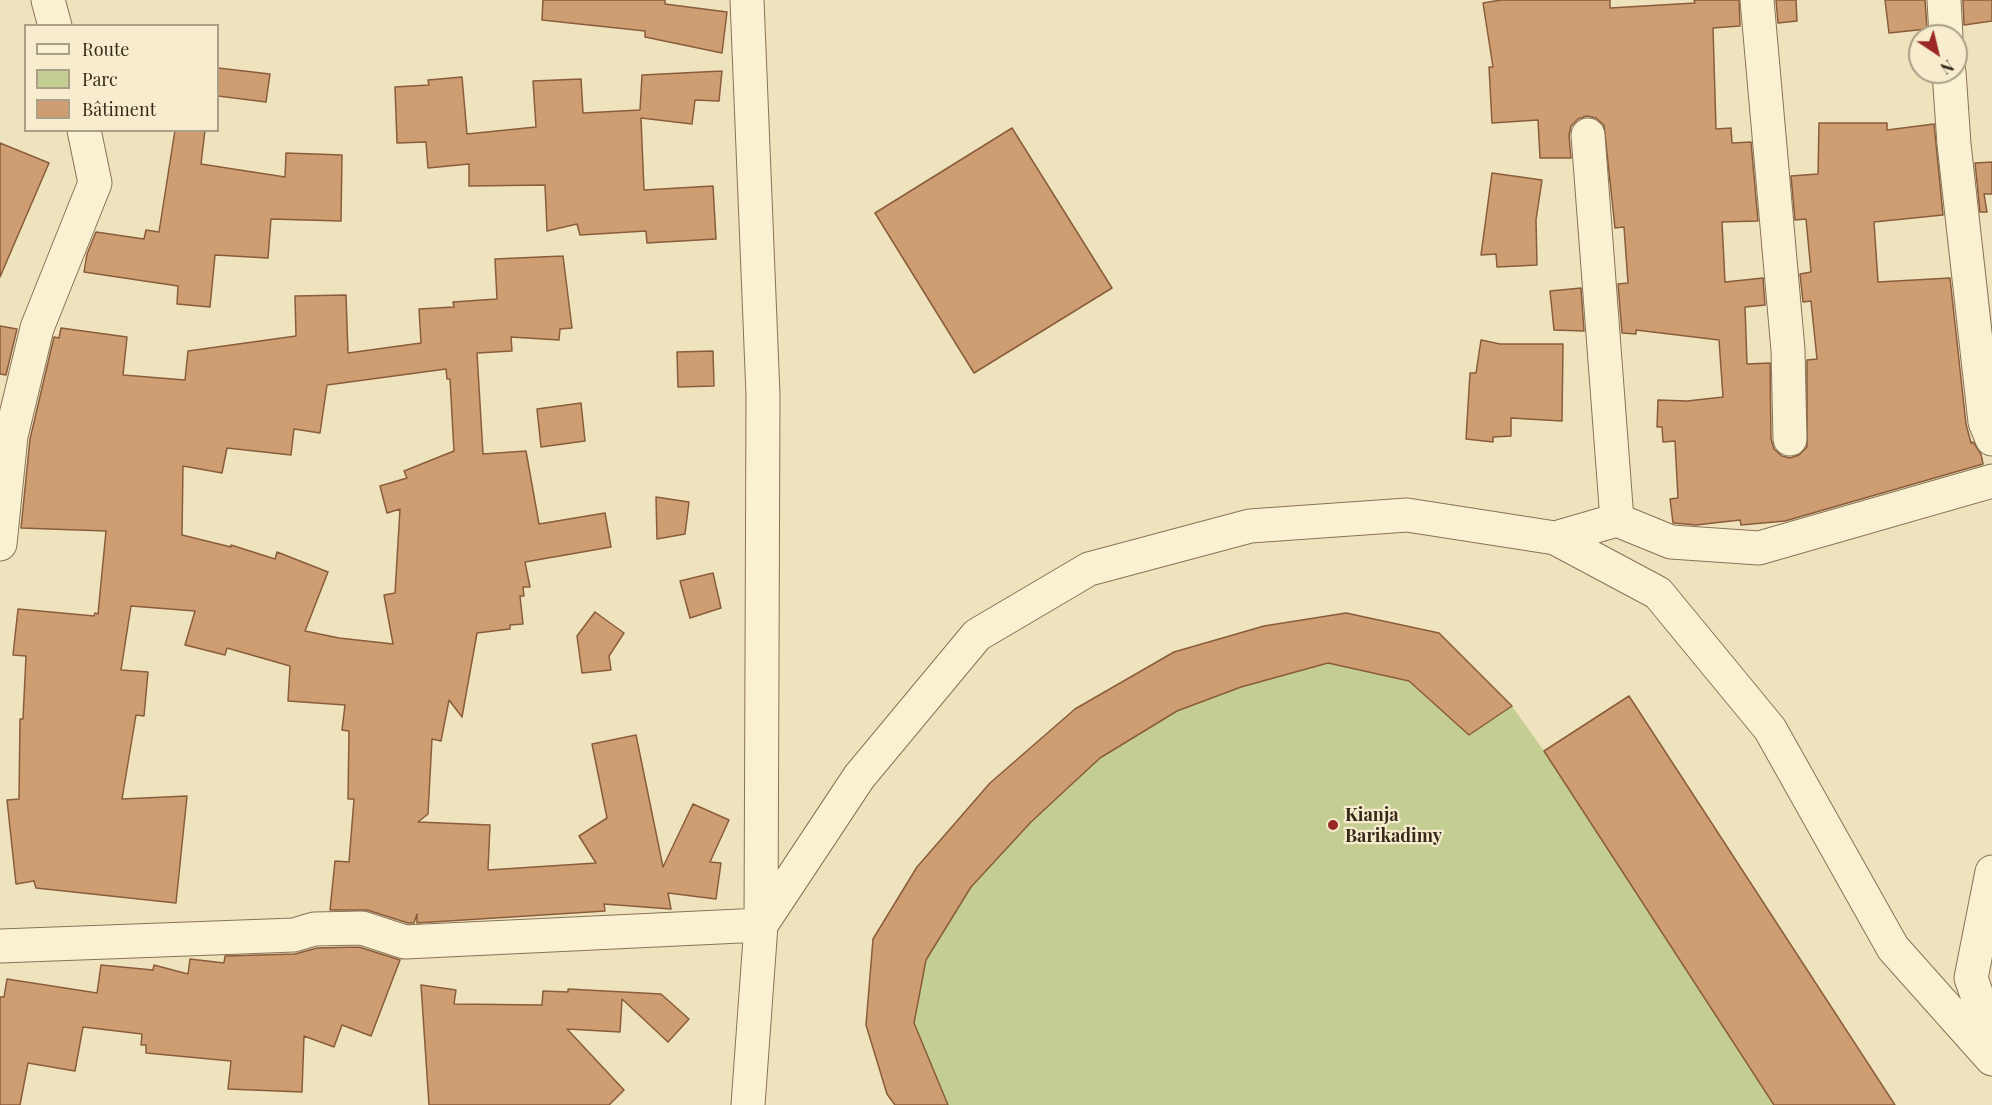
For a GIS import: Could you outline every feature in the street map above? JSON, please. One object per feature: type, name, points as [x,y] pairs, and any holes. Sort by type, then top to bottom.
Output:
[{"type":"street","points":[[48,0],[54,24]]},
{"type":"street","points":[[747,0],[763,395],[761,925],[748,1105]]},
{"type":"street","points":[[1757,0],[1788,350],[1790,439]]},
{"type":"street","points":[[1944,0],[1945,24]]},
{"type":"street","points":[[1950,84],[1955,155],[1985,422],[1992,439]]},
{"type":"street","points":[[0,544],[11,435],[37,328],[95,183],[84,132]]},
{"type":"street","points":[[1587,135],[1617,520]]},
{"type":"street","points":[[1555,538],[1617,520],[1671,542],[1759,548],[1992,482]]},
{"type":"street","points":[[761,925],[859,777],[977,634],[1089,569],[1250,526],[1407,515],[1555,538],[1658,593],[1770,729],[1893,948],[1992,1059]]},
{"type":"street","points":[[1992,872],[1971,978],[1992,1039]]},
{"type":"street","points":[[0,946],[294,935],[314,929],[362,928],[405,942],[761,925]]},
{"type":"green space","name":"Kianja Barikadimy","points":[[1345,613],[1439,633],[1512,706],[1544,751],[1629,696],[1895,1105],[895,1105],[887,1094],[917,867],[990,783],[1075,709],[1174,652],[1264,626]]},
{"type":"building","points":[[543,0],[665,0],[665,4],[727,12],[722,53],[645,37],[645,31],[542,20]]},
{"type":"building","points":[[1501,0],[1610,0],[1610,8],[1695,3],[1694,0],[1739,0],[1740,26],[1713,28],[1716,129],[1731,128],[1732,143],[1751,142],[1758,221],[1722,222],[1725,282],[1763,278],[1765,305],[1745,307],[1747,364],[1770,363],[1771,439],[1774,449],[1782,456],[1790,458],[1799,455],[1807,447],[1807,360],[1817,359],[1811,301],[1803,302],[1800,274],[1811,272],[1806,219],[1795,220],[1791,176],[1818,174],[1819,123],[1887,123],[1887,130],[1934,124],[1943,215],[1874,222],[1878,282],[1950,278],[1966,424],[1971,443],[1973,442],[1981,454],[1983,464],[1785,521],[1741,525],[1740,520],[1696,525],[1673,523],[1670,499],[1678,498],[1675,441],[1663,442],[1662,427],[1657,427],[1658,400],[1687,401],[1723,397],[1719,340],[1636,330],[1636,334],[1622,333],[1618,284],[1628,283],[1624,227],[1615,228],[1604,125],[1596,118],[1587,116],[1578,119],[1571,126],[1569,136],[1571,158],[1540,158],[1538,120],[1492,123],[1489,67],[1493,67],[1483,3]]},
{"type":"building","points":[[1776,0],[1796,0],[1797,21],[1778,23]]},
{"type":"building","points":[[1885,0],[1925,0],[1927,24],[1908,24],[1908,31],[1889,33]]},
{"type":"building","points":[[1963,0],[1992,0],[1992,21],[1964,24]]},
{"type":"building","points":[[219,68],[270,74],[266,102],[219,96]]},
{"type":"building","points":[[722,71],[719,101],[695,100],[692,124],[641,118],[644,190],[713,186],[716,239],[647,243],[646,231],[580,235],[577,224],[547,231],[545,185],[469,186],[469,164],[428,168],[426,142],[397,143],[395,87],[429,85],[428,80],[462,77],[467,134],[536,127],[533,81],[581,79],[583,113],[640,110],[642,75]]},
{"type":"building","points":[[1012,128],[1112,288],[974,373],[875,213]]},
{"type":"building","points":[[175,132],[205,132],[201,164],[285,177],[286,153],[342,155],[341,221],[271,219],[268,258],[215,255],[210,307],[177,304],[178,286],[84,272],[87,254],[96,232],[144,239],[146,230],[159,232]]},
{"type":"building","points":[[0,143],[49,163],[0,277]]},
{"type":"building","points":[[1992,162],[1992,194],[1984,194],[1987,212],[1980,212],[1975,163]]},
{"type":"building","points":[[1492,173],[1542,180],[1536,220],[1537,265],[1497,267],[1496,254],[1481,255]]},
{"type":"building","points":[[563,256],[572,328],[560,329],[559,340],[511,337],[512,351],[477,353],[483,454],[526,451],[539,524],[605,513],[611,547],[525,562],[530,587],[523,587],[524,596],[520,596],[523,624],[510,625],[510,629],[477,633],[462,717],[449,700],[441,741],[432,739],[428,814],[418,822],[490,825],[488,870],[596,863],[579,836],[607,818],[592,744],[636,735],[663,867],[693,804],[729,820],[710,862],[721,863],[716,899],[668,893],[671,909],[604,904],[605,911],[417,923],[417,914],[414,923],[408,923],[367,910],[330,910],[335,861],[349,862],[354,799],[348,799],[349,731],[342,730],[345,705],[288,701],[290,666],[227,648],[225,655],[185,645],[195,611],[131,606],[121,670],[148,672],[144,716],[136,715],[122,799],[187,796],[176,903],[36,888],[34,881],[16,884],[7,800],[19,799],[20,719],[23,719],[26,656],[13,655],[18,609],[94,616],[95,613],[98,614],[106,531],[21,528],[30,439],[54,337],[59,338],[61,328],[127,337],[123,375],[185,380],[188,351],[296,336],[295,296],[346,295],[348,353],[421,343],[419,309],[454,307],[453,302],[497,299],[495,259]],"holes":[[[446,369],[447,379],[450,379],[454,451],[404,471],[407,478],[380,486],[387,513],[400,509],[395,593],[384,595],[393,644],[339,638],[305,631],[328,572],[277,552],[275,559],[231,545],[231,547],[182,535],[183,466],[222,473],[227,448],[291,455],[294,429],[320,433],[327,385]]]},
{"type":"building","points":[[1581,288],[1584,331],[1554,330],[1550,291]]},
{"type":"building","points":[[0,326],[17,329],[6,375],[0,374]]},
{"type":"building","points":[[1481,340],[1500,344],[1563,344],[1562,421],[1511,418],[1511,436],[1493,437],[1493,442],[1466,439],[1470,373],[1476,373]]},
{"type":"building","points":[[713,351],[714,386],[678,387],[677,352]]},
{"type":"building","points":[[581,403],[585,441],[541,447],[537,409]]},
{"type":"building","points":[[656,497],[689,502],[685,534],[657,539]]},
{"type":"building","points":[[713,573],[721,608],[690,618],[680,581]]},
{"type":"building","points":[[595,612],[624,633],[609,656],[611,670],[582,673],[577,636]]},
{"type":"building","points":[[1346,613],[1439,633],[1512,706],[1469,735],[1409,681],[1328,663],[1241,687],[1177,711],[1100,758],[1031,822],[971,887],[926,960],[914,1023],[948,1105],[895,1105],[887,1094],[866,1025],[873,939],[917,867],[990,783],[1075,709],[1174,652],[1264,626]]},
{"type":"building","points":[[1629,696],[1895,1105],[1774,1105],[1544,751]]},
{"type":"building","points":[[359,947],[400,960],[371,1036],[342,1025],[334,1047],[304,1036],[302,1092],[228,1089],[231,1061],[146,1053],[146,1045],[141,1045],[142,1034],[83,1027],[75,1071],[28,1063],[20,1105],[0,1105],[0,997],[4,997],[7,979],[97,993],[101,965],[153,970],[154,965],[188,974],[190,959],[224,963],[225,956],[295,954],[317,948]]},
{"type":"building","points":[[421,985],[456,990],[454,1004],[542,1005],[543,991],[568,992],[568,989],[661,994],[689,1019],[668,1042],[622,999],[620,1032],[567,1029],[624,1090],[609,1105],[429,1105]]},
{"type":"place","name":"Kianja Barikadimy","points":[[1333,825]]}]
